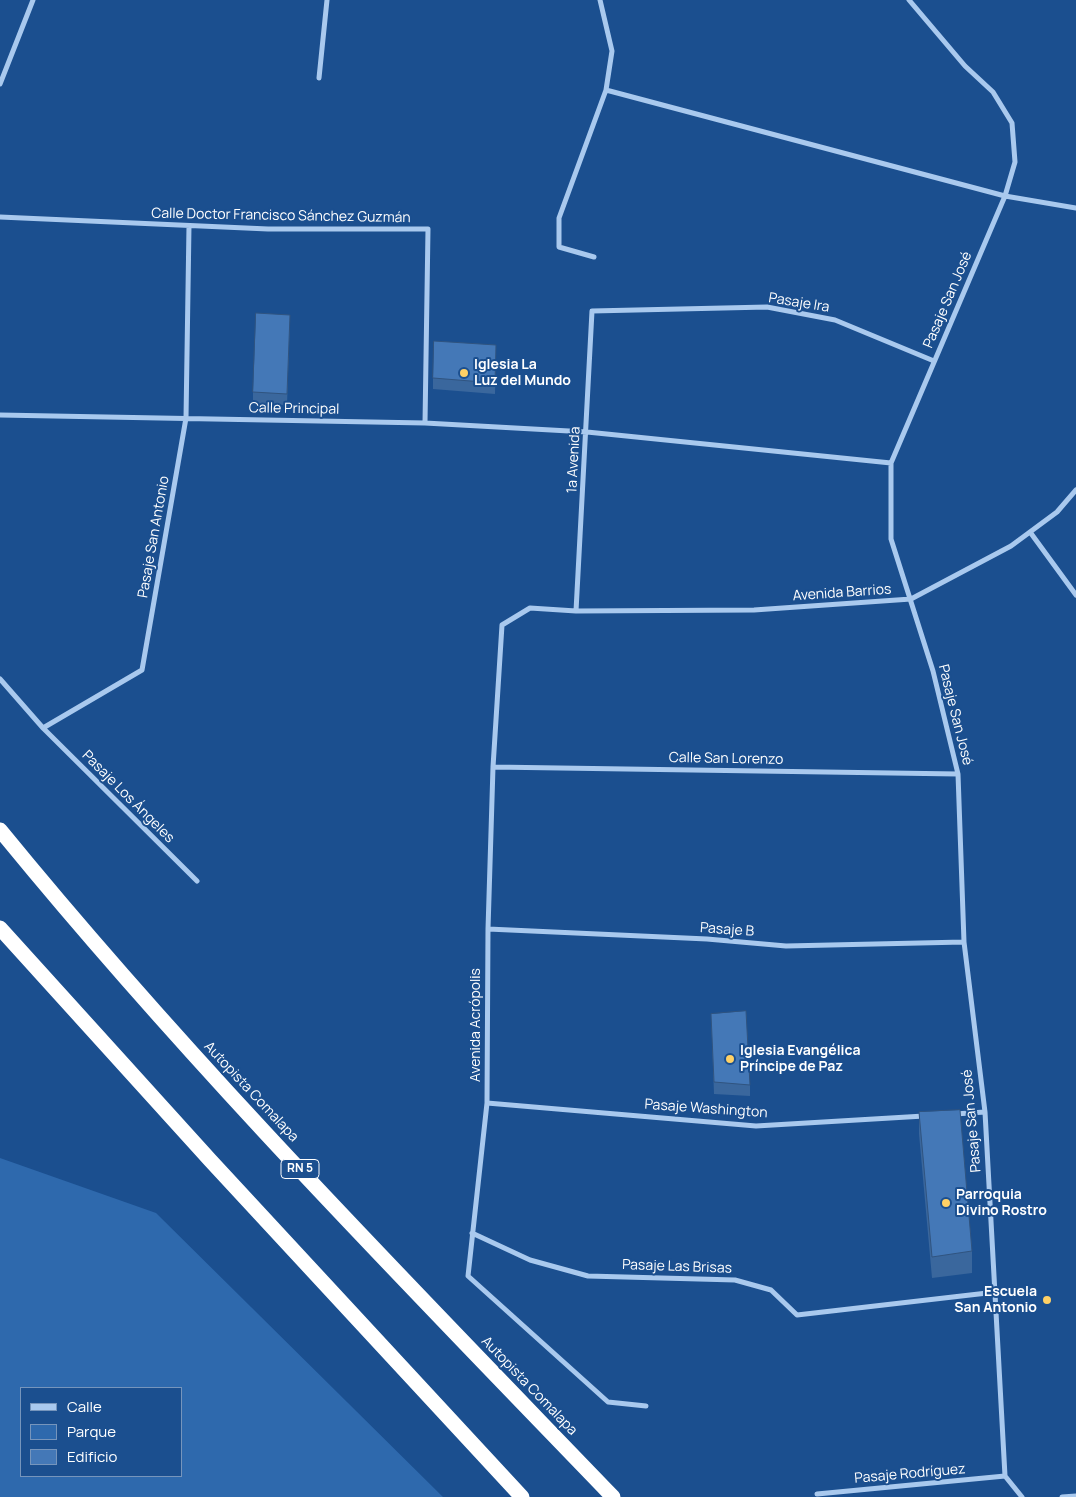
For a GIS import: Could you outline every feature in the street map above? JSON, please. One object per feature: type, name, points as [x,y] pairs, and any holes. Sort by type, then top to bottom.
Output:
[{"type":"highway","name":"Autopista Comalapa","points":[[0,830],[186,1047],[390,1265],[613,1497]]},
{"type":"highway","points":[[0,928],[217,1167],[522,1497]]},
{"type":"street","points":[[0,84],[32,0]]},
{"type":"street","points":[[319,78],[327,0]]},
{"type":"street","points":[[594,256],[559,247],[559,218],[606,90],[612,51],[600,0]]},
{"type":"street","name":"Pasaje San José","points":[[909,0],[966,66],[993,92],[1012,123],[1015,162],[1005,196],[891,463],[891,539],[933,671],[958,774],[964,942],[985,1112],[1005,1476]]},
{"type":"street","points":[[606,90],[1005,196],[1076,208]]},
{"type":"street","name":"Calle Doctor Francisco Sánchez Guzmán","points":[[0,217],[189,226],[428,229],[425,423]]},
{"type":"street","name":"Pasaje San Antonio","points":[[43,728],[142,670],[186,418],[189,226]]},
{"type":"street","name":"Pasaje Ira","points":[[592,311],[767,308],[835,320],[934,361]]},
{"type":"street","name":"1a Avenida","points":[[576,611],[592,311]]},
{"type":"street","name":"Calle Principal","points":[[0,415],[425,423],[587,432]]},
{"type":"street","points":[[587,432],[891,463]]},
{"type":"street","name":"Avenida Barrios","points":[[576,611],[754,610],[911,599],[1011,546],[1057,512],[1076,490]]},
{"type":"street","points":[[1030,532],[1076,595]]},
{"type":"street","name":"Avenida Acrópolis","points":[[576,611],[530,608],[502,625],[493,766],[488,929],[487,1103],[468,1276],[608,1402],[646,1406]]},
{"type":"street","points":[[0,678],[43,728]]},
{"type":"street","name":"Pasaje Los Ángeles","points":[[43,728],[197,881]]},
{"type":"street","name":"Calle San Lorenzo","points":[[493,766],[958,774]]},
{"type":"street","name":"Pasaje B","points":[[488,929],[707,939],[786,946],[964,942]]},
{"type":"street","name":"Pasaje Washington","points":[[487,1103],[756,1126],[935,1115]]},
{"type":"street","points":[[945,1115],[985,1112]]},
{"type":"street","name":"Pasaje Las Brisas","points":[[472,1233],[530,1260],[588,1276],[735,1280],[771,1290],[796,1315],[996,1292]]},
{"type":"street","points":[[1005,1476],[1022,1497]]},
{"type":"street","name":"Pasaje Rodríguez","points":[[817,1494],[1005,1476]]},
{"type":"street","points":[[1062,1497],[1076,1496]]},
{"type":"green space","points":[[0,1158],[156,1213],[443,1497],[0,1497]]},
{"type":"building","points":[[256,313],[290,315],[287,394],[253,392]]},
{"type":"building","name":"Iglesia La Luz del Mundo","points":[[434,341],[496,345],[495,383],[433,378]]},
{"type":"building","name":"Iglesia Evangélica Príncipe de Paz","points":[[746,1011],[750,1085],[714,1082],[711,1014]]},
{"type":"building","name":"Parroquia Divino Rostro","points":[[960,1110],[972,1251],[932,1257],[919,1112]]},
{"type":"place","name":"Iglesia La Luz del Mundo","points":[[464,373]]},
{"type":"place","name":"Iglesia Evangélica Príncipe de Paz","points":[[730,1059]]},
{"type":"place","name":"Parroquia Divino Rostro","points":[[946,1203]]},
{"type":"place","name":"Escuela San Antonio","points":[[1047,1300]]}]
